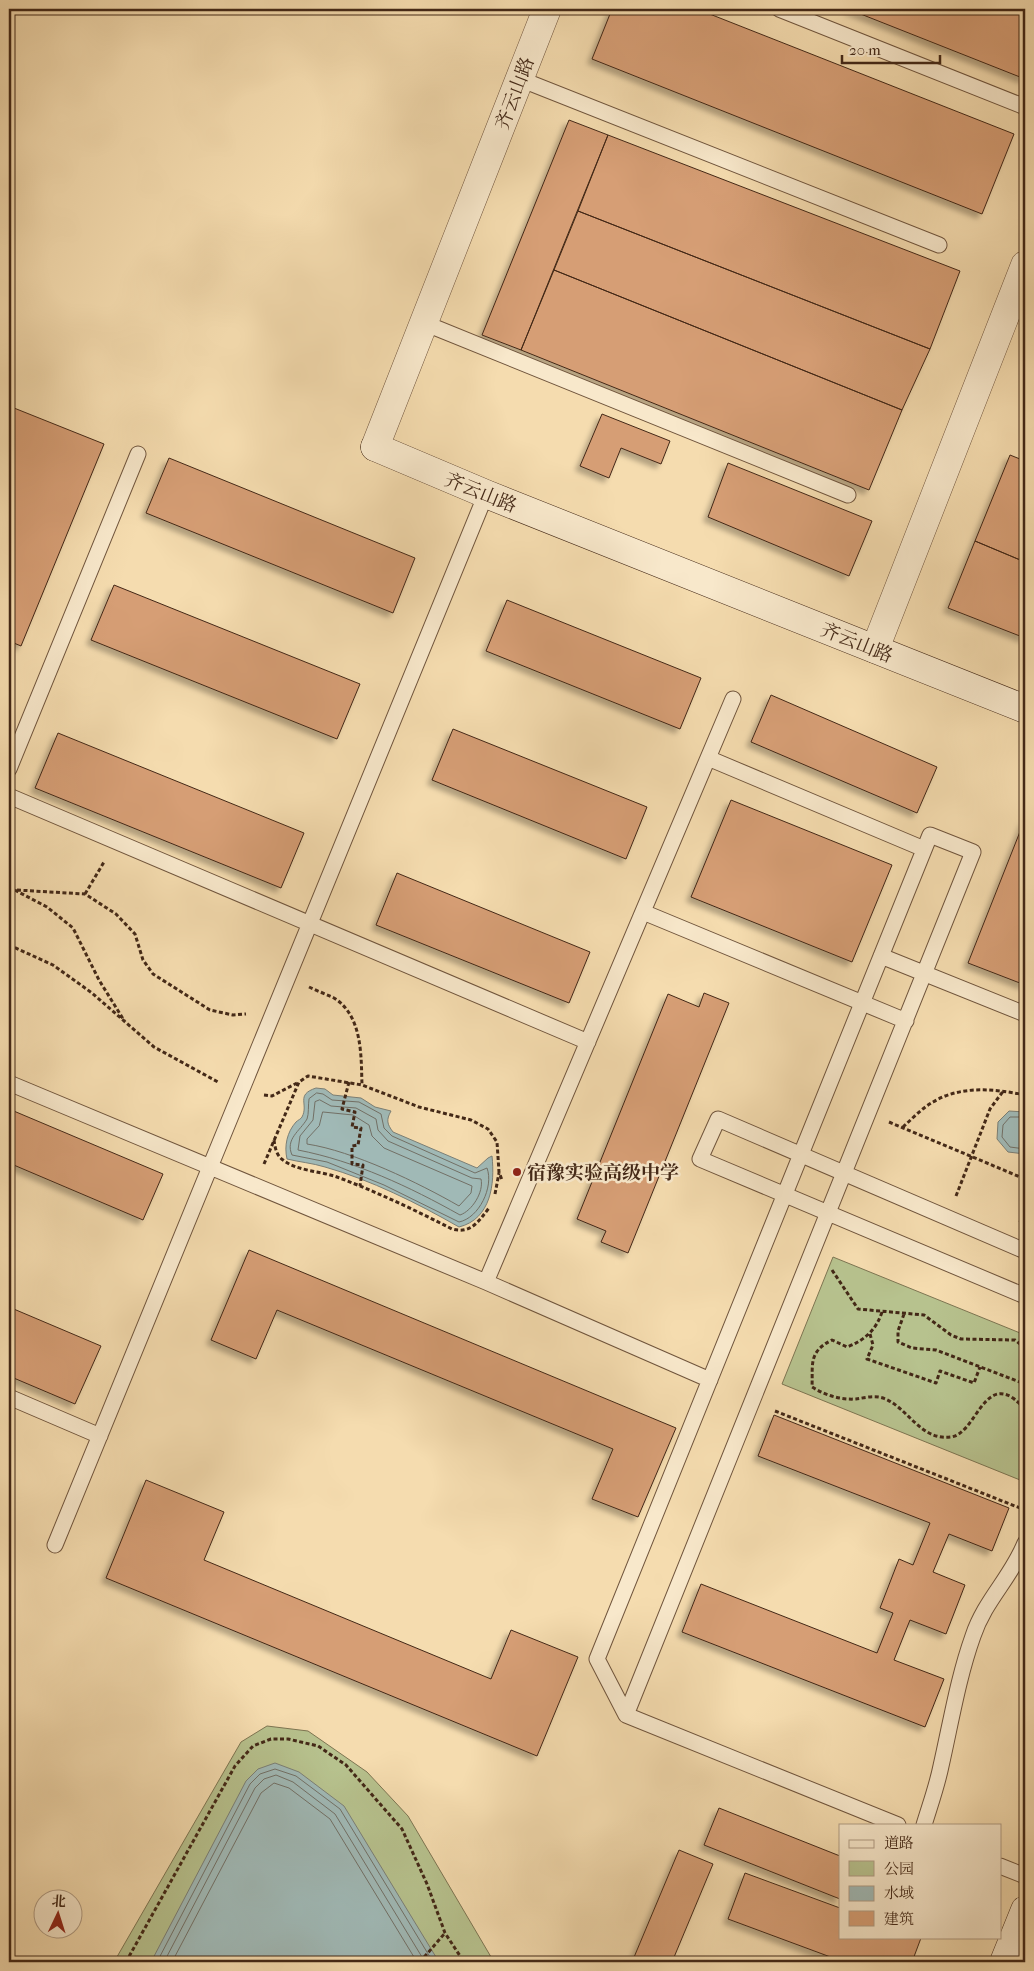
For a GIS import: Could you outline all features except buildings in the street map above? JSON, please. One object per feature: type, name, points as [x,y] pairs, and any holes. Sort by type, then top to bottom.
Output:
[{"type":"street","name":"齐云山路","points":[[547,9],[375,447],[486,494],[1025,709]]},
{"type":"street","points":[[875,649],[1025,265]]},
{"type":"street","points":[[1004,1962],[1025,1910]]},
{"type":"lane","points":[[779,9],[1025,106]]},
{"type":"lane","points":[[520,78],[939,245]]},
{"type":"lane","points":[[424,324],[848,495]]},
{"type":"lane","points":[[9,769],[138,454]]},
{"type":"lane","points":[[55,1544],[486,494]]},
{"type":"lane","points":[[486,1282],[733,699]]},
{"type":"lane","points":[[708,758],[924,849]]},
{"type":"lane","points":[[9,796],[588,1042]]},
{"type":"lane","points":[[626,1715],[750,1402],[974,852],[930,835],[597,1659],[626,1715],[896,1824]]},
{"type":"lane","points":[[643,912],[906,1021]]},
{"type":"lane","points":[[881,956],[1025,1014]]},
{"type":"lane","points":[[9,1083],[486,1282],[710,1380]]},
{"type":"lane","points":[[1025,1251],[718,1119],[700,1159],[1025,1296]]},
{"type":"lane","points":[[9,1397],[100,1436]]},
{"type":"lane","points":[[924,1824],[941,1768],[961,1676],[973,1635],[986,1606],[1016,1566],[1025,1543]]},
{"type":"lane","points":[[1002,1867],[1025,1876]]},
{"type":"path","points":[[85,894],[117,842]]},
{"type":"path","points":[[9,887],[47,907],[73,928],[99,980],[128,1026]]},
{"type":"path","points":[[17,890],[85,894],[116,914],[136,934],[143,960],[153,974],[210,1010],[233,1015],[274,1011]]},
{"type":"path","points":[[9,945],[53,965],[92,993],[154,1047],[240,1093],[272,1096],[308,1076],[362,1085],[419,1107],[471,1120],[488,1129],[497,1142],[499,1172],[494,1202],[470,1230],[462,1232],[360,1186],[318,1171],[294,1166],[282,1160],[276,1150],[274,1139]]},
{"type":"path","points":[[287,978],[335,999],[346,1010],[356,1027],[361,1056],[362,1085]]},
{"type":"path","points":[[255,1186],[298,1082]]},
{"type":"path","points":[[349,1082],[342,1109],[355,1112],[352,1127],[361,1128],[358,1146],[352,1146],[352,1164],[363,1165],[360,1186]]},
{"type":"path","points":[[903,1128],[933,1102],[964,1090],[1004,1090],[1025,1094]]},
{"type":"path","points":[[948,1217],[990,1109],[1004,1090]]},
{"type":"path","points":[[868,1113],[1025,1179]]},
{"type":"path","points":[[499,1172],[503,1183],[521,1201]]},
{"type":"path","points":[[813,1250],[826,1261],[858,1309],[924,1316],[951,1335],[962,1338],[1015,1340],[1025,1348]]},
{"type":"path","points":[[882,1312],[878,1325],[870,1334],[847,1347],[832,1340],[820,1345],[812,1356],[812,1387],[839,1398],[883,1398],[935,1436],[953,1437],[964,1430],[984,1402],[994,1395],[1009,1396],[1022,1405],[1025,1412]]},
{"type":"path","points":[[904,1314],[898,1331],[898,1342],[912,1348],[936,1350],[1025,1384]]},
{"type":"path","points":[[870,1334],[872,1345],[867,1359],[936,1382],[940,1371],[974,1382],[980,1367]]},
{"type":"path","points":[[750,1402],[1025,1510]]},
{"type":"path","points":[[126,1962],[235,1766],[253,1746],[270,1739],[288,1739],[318,1746],[346,1765],[402,1829],[427,1884],[445,1933],[464,1962]]},
{"type":"path","points":[[420,1962],[445,1933]]},
{"type":"green space","points":[[833,1257],[1025,1335],[1025,1482],[782,1384]]},
{"type":"green space","points":[[267,1726],[308,1731],[367,1772],[408,1816],[494,1962],[114,1962],[241,1742]]},
{"type":"water","points":[[316,1088],[325,1089],[333,1095],[361,1098],[375,1107],[391,1111],[388,1122],[393,1132],[477,1168],[492,1156],[493,1178],[489,1199],[478,1216],[470,1223],[459,1227],[377,1185],[342,1172],[287,1159],[286,1144],[288,1135],[296,1122],[302,1117],[304,1097]]},
{"type":"water","points":[[1009,1111],[1025,1112],[1025,1154],[1008,1152],[997,1139],[998,1122]]},
{"type":"water","points":[[275,1763],[299,1772],[344,1806],[439,1962],[151,1962],[246,1781],[258,1769]]},
{"type":"place","name":"宿豫实验高级中学","points":[[517,1172]]}]
